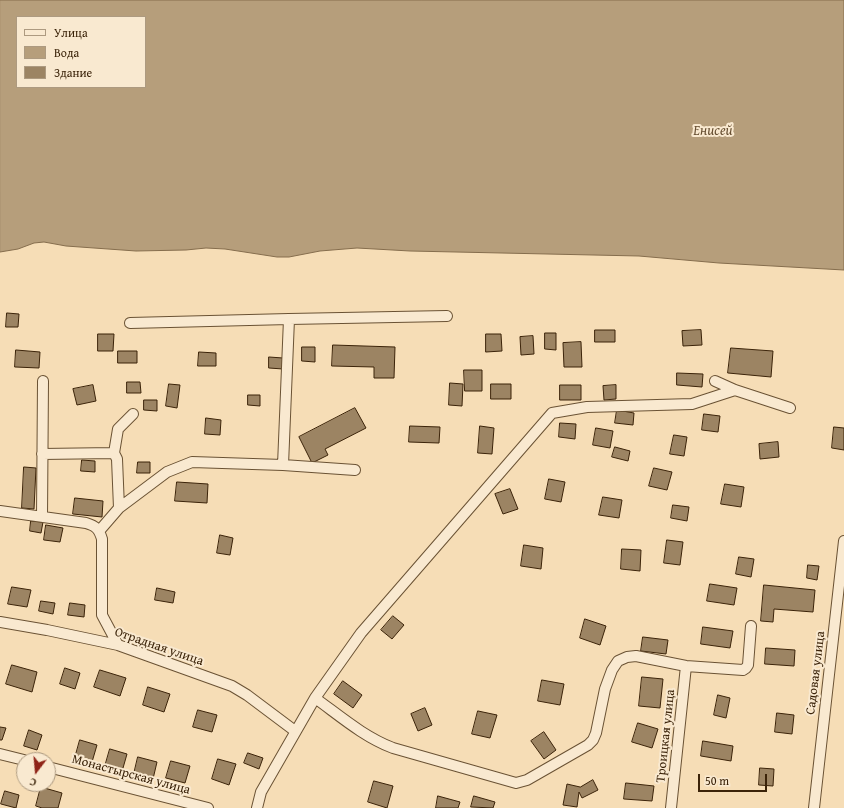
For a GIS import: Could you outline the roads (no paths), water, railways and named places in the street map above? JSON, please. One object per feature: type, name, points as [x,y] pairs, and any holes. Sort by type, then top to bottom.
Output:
[{"type":"street","points":[[130,323],[447,316]]},
{"type":"street","points":[[283,465],[290,319]]},
{"type":"street","points":[[42,517],[43,381]]},
{"type":"street","points":[[715,381],[735,390],[790,408]]},
{"type":"street","points":[[257,808],[261,792],[295,731],[315,698],[361,633],[552,413],[587,407],[692,404],[735,390]]},
{"type":"street","points":[[119,508],[117,459],[114,454],[118,429],[133,414]]},
{"type":"street","points":[[42,454],[114,454]]},
{"type":"street","points":[[100,530],[119,508],[167,472],[192,462],[283,465],[355,470]]},
{"type":"street","points":[[0,511],[86,523],[93,525],[100,530],[102,539],[102,615],[118,645]]},
{"type":"street","name":"Садовая улица","points":[[814,808],[844,541]]},
{"type":"street","name":"Отрадная улица","points":[[0,622],[118,645],[232,686],[247,695],[295,731]]},
{"type":"street","points":[[315,698],[379,743],[516,783],[527,780],[588,745],[593,740],[596,733],[604,690],[612,670],[618,661],[627,657],[636,656],[686,666],[743,670],[748,665],[750,626]]},
{"type":"street","name":"Троицкая улица","points":[[671,808],[686,666]]},
{"type":"street","points":[[0,754],[16,758]]},
{"type":"street","name":"Монастырская улица","points":[[56,768],[208,808]]},
{"type":"water","name":"Енисей","points":[[0,0],[844,0],[844,270],[719,263],[639,256],[410,251],[357,248],[320,251],[289,257],[277,257],[225,249],[206,248],[136,251],[66,246],[44,242],[34,243],[18,249],[0,252]]}]
